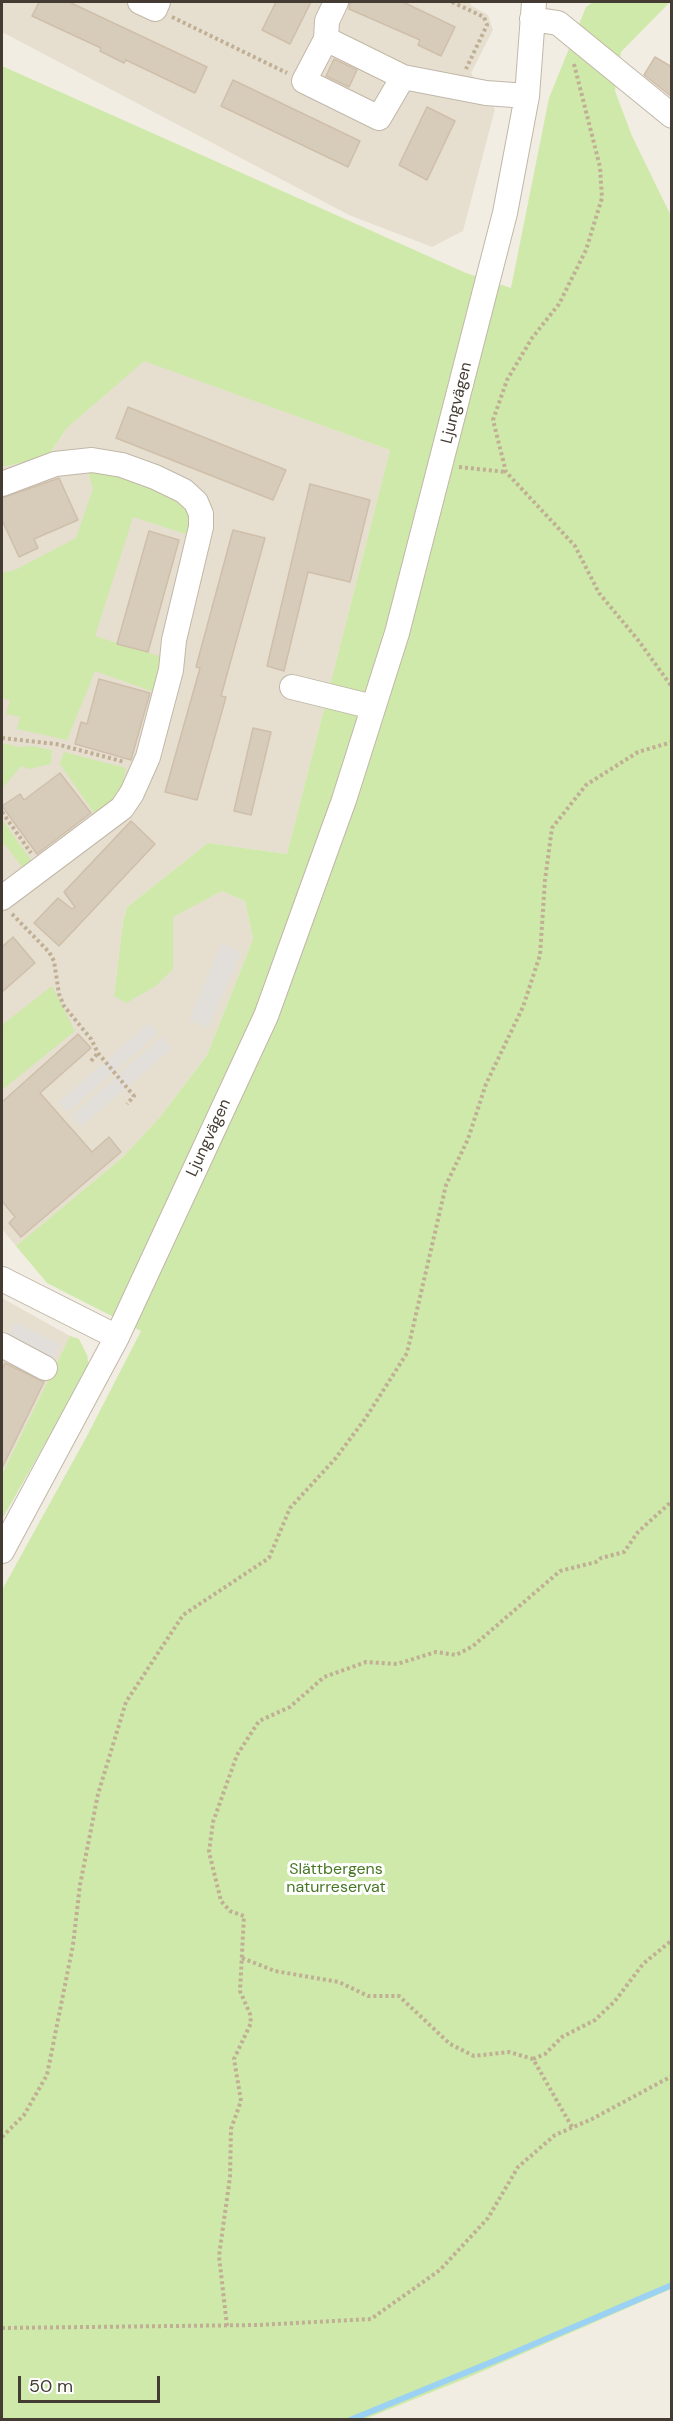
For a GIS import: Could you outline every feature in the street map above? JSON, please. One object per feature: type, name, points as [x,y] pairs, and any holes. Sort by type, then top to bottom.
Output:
[{"type":"street","points":[[336,2],[327,21],[326,39],[304,81],[379,118],[403,77]]},
{"type":"street","points":[[533,10],[558,23],[672,116]]},
{"type":"street","name":"Ljungvägen","points":[[2,1551],[117,1337],[266,1016],[344,800],[397,633],[506,213],[527,96],[533,10]]},
{"type":"street","points":[[326,39],[403,77],[486,93],[527,96]]},
{"type":"street","points":[[2,484],[55,464],[92,460],[122,465],[184,491],[196,502],[201,514],[201,527],[174,640],[171,670],[148,757],[132,793],[122,808],[42,868],[5,905]]},
{"type":"street","points":[[292,687],[373,707]]},
{"type":"street","points":[[2,1279],[117,1337]]},
{"type":"street","points":[[2,1346],[45,1368]]},
{"type":"path","points":[[452,2],[484,17],[486,25],[458,87]]},
{"type":"path","points":[[465,8],[468,2]]},
{"type":"path","points":[[151,4],[304,81]]},
{"type":"path","points":[[573,35],[574,63],[600,167],[602,198],[586,250],[559,304],[532,338],[507,380],[493,420],[506,471],[575,546],[599,593],[638,640],[672,687]]},
{"type":"path","points":[[442,465],[506,471]]},
{"type":"path","points":[[2,738],[56,744],[143,768]]},
{"type":"path","points":[[2,2137],[24,2115],[47,2075],[59,2025],[73,1945],[80,1886],[96,1805],[126,1702],[183,1615],[269,1558],[290,1508],[335,1460],[365,1419],[407,1353],[446,1185],[468,1139],[486,1084],[523,1007],[540,956],[545,880],[552,828],[586,785],[638,752],[672,742]]},
{"type":"path","points":[[2,812],[42,868]]},
{"type":"path","points":[[5,905],[49,952],[54,962],[59,994],[64,1006],[91,1039],[98,1053],[134,1096],[127,1104]]},
{"type":"path","points":[[91,1061],[98,1053]]},
{"type":"path","points":[[227,2326],[219,2256],[230,2177],[231,2129],[241,2101],[234,2059],[251,2023],[250,2014],[240,1991],[244,1916],[230,1911],[221,1901],[209,1852],[213,1822],[237,1755],[259,1721],[290,1707],[324,1677],[366,1662],[397,1664],[436,1652],[456,1654],[473,1646],[560,1571],[596,1562],[601,1558],[624,1551],[638,1533],[672,1502]]},
{"type":"path","points":[[242,1958],[275,1971],[339,1982],[368,1996],[399,1996],[450,2044],[474,2056],[509,2052],[533,2059],[545,2054],[562,2037],[595,2020],[615,2001],[643,1964],[672,1940]]},
{"type":"path","points":[[533,2059],[572,2127]]},
{"type":"path","points":[[2,2328],[227,2326],[371,2319],[440,2270],[488,2218],[518,2167],[555,2135],[672,2076]]},
{"type":"shaded area","points":[[2,2],[472,2],[470,5],[488,15],[493,30],[471,73],[495,109],[463,231],[432,247],[349,215],[2,32]]},
{"type":"shaded area","points":[[143,360],[390,450],[287,854],[208,843],[127,907],[114,996],[173,969],[172,917],[222,891],[245,901],[253,939],[207,1055],[160,1117],[123,1157],[16,1246],[2,1229],[2,467],[47,457],[67,428]]},
{"type":"shaded area","points":[[222,943],[241,952],[208,1028],[189,1020]]},
{"type":"shaded area","points":[[149,1023],[158,1033],[68,1112],[59,1102]]},
{"type":"shaded area","points":[[162,1037],[172,1048],[81,1127],[71,1116]]},
{"type":"shaded area","points":[[2,1298],[70,1336],[2,1474]]},
{"type":"shaded area","points":[[15,1322],[60,1345],[53,1359],[8,1335]]},
{"type":"green space","name":"Slättbergens naturreservat","points":[[593,2],[670,2],[621,52],[615,91],[632,136],[672,218],[671,2289],[467,2378],[365,2419],[2,2420],[2,1590],[87,1436],[141,1331],[47,1283],[16,1246],[123,1157],[160,1117],[207,1055],[253,939],[245,901],[222,891],[173,917],[173,969],[156,986],[126,1003],[114,996],[127,907],[208,843],[287,854],[390,450],[144,361],[67,428],[47,457],[2,467],[2,66],[466,273],[511,288],[549,98],[586,7]]},
{"type":"green space","points":[[86,463],[136,474],[194,511],[192,536],[133,517],[95,636],[165,658],[154,692],[95,671],[67,740],[17,729],[20,717],[6,714],[10,700],[2,698],[2,573],[15,570],[76,538],[93,489]]},
{"type":"green space","points":[[2,743],[52,750],[51,764],[29,769],[21,766],[2,789]]},
{"type":"green space","points":[[64,752],[126,768],[121,791],[95,814],[60,764]]},
{"type":"green space","points":[[2,819],[33,863],[24,870],[2,843]]},
{"type":"green space","points":[[52,986],[75,1031],[2,1090],[2,1025]]},
{"type":"green space","points":[[70,1336],[79,1339],[87,1355],[89,1367],[2,1519],[2,1474]]},
{"type":"building","points":[[39,2],[69,2],[207,67],[195,93],[126,60],[124,63],[100,51],[101,48],[32,16]]},
{"type":"building","points":[[276,2],[311,2],[290,44],[262,30]]},
{"type":"building","points":[[350,2],[403,2],[455,27],[441,56],[418,45],[420,40],[349,9]]},
{"type":"building","points":[[655,57],[672,67],[672,97],[644,75]]},
{"type":"building","points":[[334,59],[357,70],[349,87],[326,76]]},
{"type":"building","points":[[233,80],[360,141],[348,167],[221,106]]},
{"type":"building","points":[[427,107],[455,121],[427,180],[399,165]]},
{"type":"building","points":[[128,407],[286,470],[273,500],[116,438]]},
{"type":"building","points":[[59,478],[78,520],[34,539],[38,548],[19,557],[2,520],[2,498]]},
{"type":"building","points":[[310,484],[370,500],[350,582],[308,572],[284,671],[267,666]]},
{"type":"building","points":[[233,530],[265,538],[221,696],[226,697],[197,800],[165,792],[200,668],[196,667]]},
{"type":"building","points":[[149,531],[179,540],[148,652],[117,644]]},
{"type":"building","points":[[99,679],[150,693],[131,760],[75,744],[81,722],[87,724]]},
{"type":"building","points":[[253,728],[271,732],[251,815],[234,811]]},
{"type":"building","points":[[60,773],[91,813],[37,854],[2,806],[20,794],[24,800]]},
{"type":"building","points":[[131,821],[155,844],[59,946],[34,923],[58,898],[72,909],[75,907],[64,892]]},
{"type":"building","points":[[13,937],[35,963],[2,992],[2,947]]},
{"type":"building","points":[[78,1034],[91,1048],[40,1093],[92,1152],[109,1137],[121,1152],[21,1237],[9,1223],[15,1217],[2,1201],[2,1102]]},
{"type":"building","points":[[5,1363],[44,1382],[2,1468],[2,1370]]},
{"type":"waterway","points":[[350,2420],[672,2285]]}]
